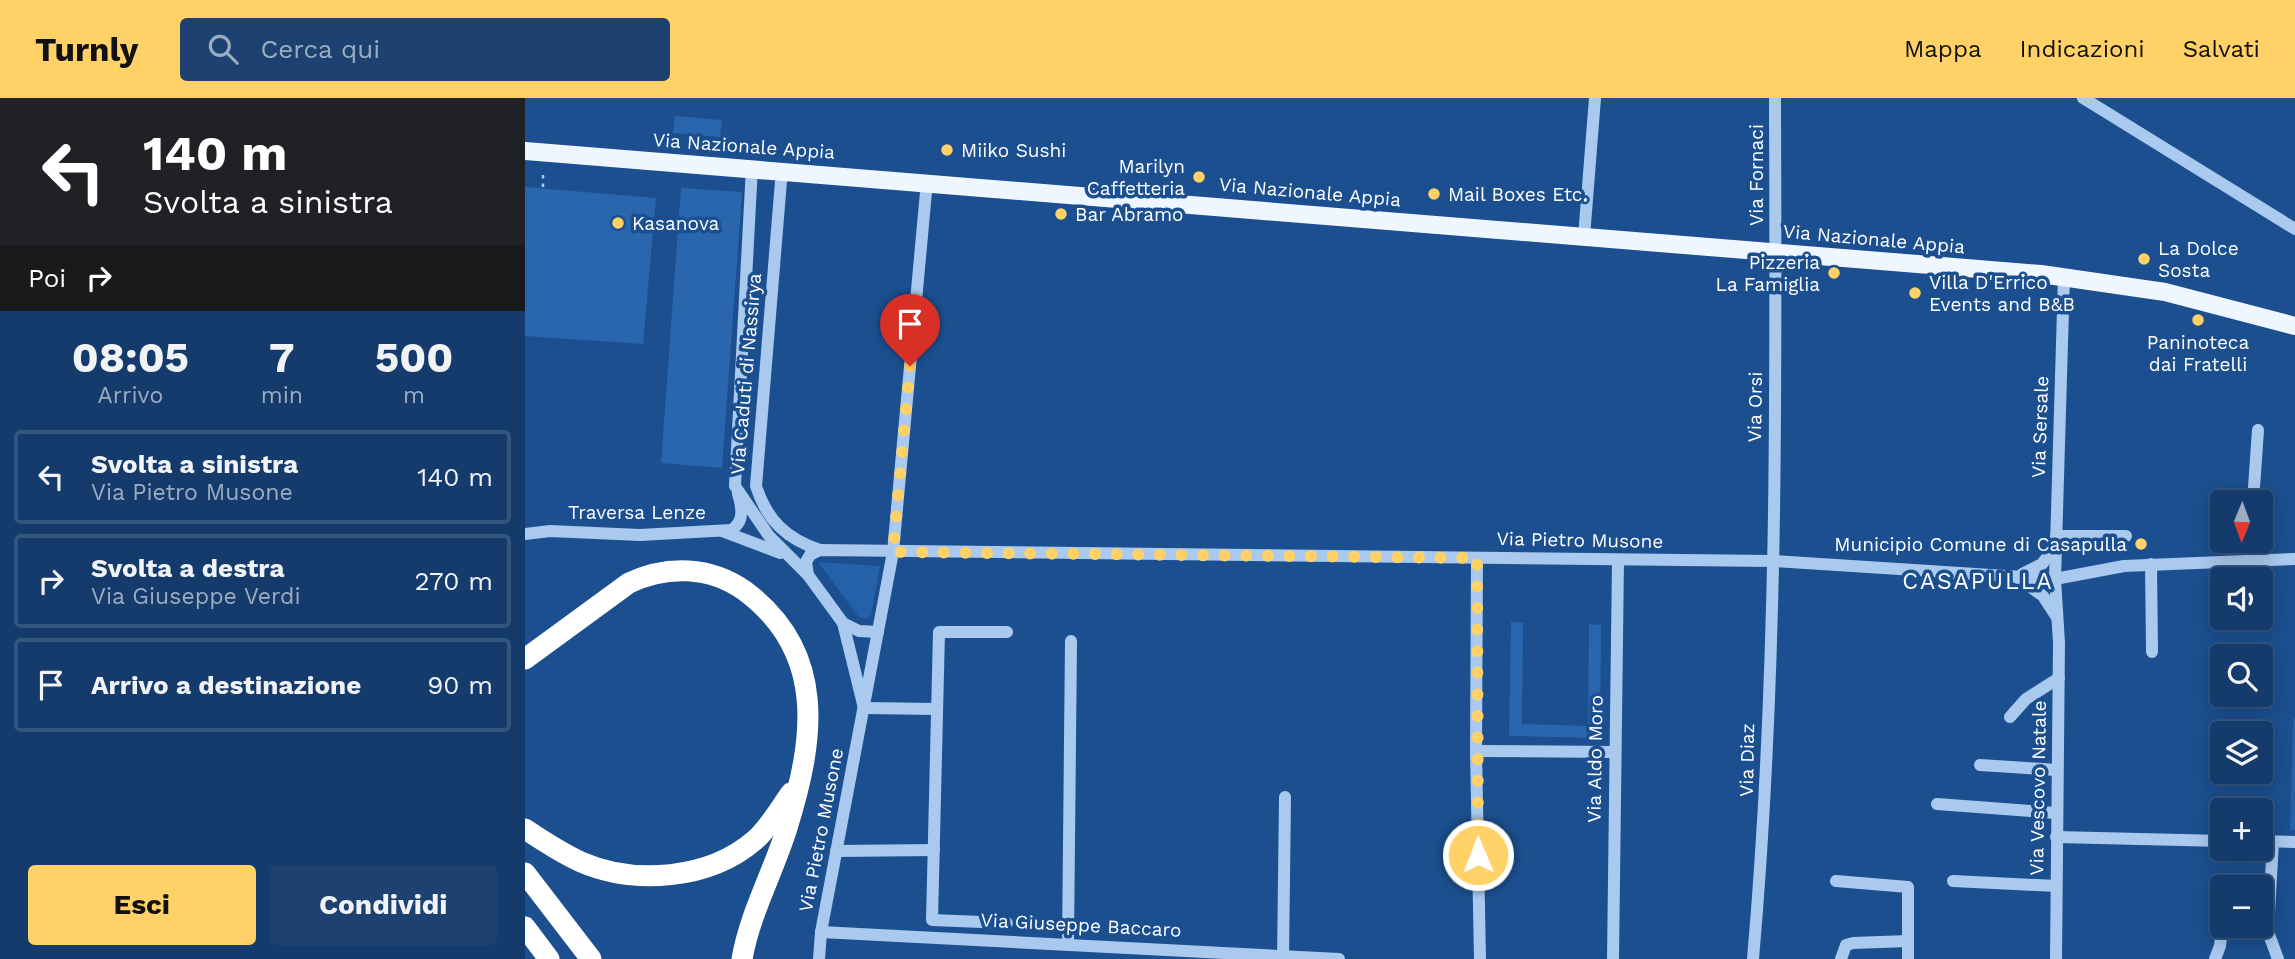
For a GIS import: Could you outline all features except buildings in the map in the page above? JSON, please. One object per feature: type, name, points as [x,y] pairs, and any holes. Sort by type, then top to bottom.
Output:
[{"type":"highway","points":[[525,659],[605,599],[648,574],[686,569],[728,581],[758,602],[775,620],[799,662],[809,702],[810,723],[787,828],[757,902],[742,959]]},
{"type":"highway","points":[[525,829],[581,862],[610,871],[671,874],[702,869],[755,840],[797,786]]},
{"type":"highway","points":[[525,873],[591,959]]},
{"type":"highway","points":[[525,927],[549,959]]},
{"type":"main road","name":"Via Nazionale Appia","points":[[525,150],[2064,276],[2165,292],[2295,326]]},
{"type":"street","points":[[1584,237],[1595,98]]},
{"type":"street","name":"Via Fornaci","points":[[1775,98],[1775,253]]},
{"type":"street","points":[[2083,98],[2295,229]]},
{"type":"street","name":"Via Caduti di Nassirya","points":[[752,167],[735,486],[786,557],[808,575]]},
{"type":"street","name":"Via Caduti di Nassirya","points":[[750,508],[756,486],[782,169]]},
{"type":"street","points":[[893,552],[926,181]]},
{"type":"street","name":"Via Orsi","points":[[1773,561],[1775,253]]},
{"type":"street","name":"Via Sersale","points":[[2055,579],[2064,276]]},
{"type":"street","points":[[2254,490],[2258,430]]},
{"type":"street","name":"Via Caduti di Nassirya","points":[[750,508],[799,543],[820,550]]},
{"type":"street","name":"Traversa Lenze","points":[[525,534],[550,531],[640,535],[721,531],[738,526],[750,508]]},
{"type":"street","name":"Via Caduti di Nassirya","points":[[721,531],[786,557]]},
{"type":"street","points":[[2015,576],[2042,564],[2055,541],[2126,536]]},
{"type":"street","points":[[808,575],[806,562],[810,555],[820,550]]},
{"type":"street","name":"Via Pietro Musone","points":[[820,550],[1773,561],[2055,579],[2124,566],[2295,559]]},
{"type":"street","name":"Via Pietro Musone","points":[[819,959],[821,932],[893,552]]},
{"type":"street","points":[[2249,559],[2250,553]]},
{"type":"street","points":[[1477,558],[1476,751],[1480,959]]},
{"type":"street","name":"Via Aldo Moro","points":[[1613,959],[1613,752],[1618,559]]},
{"type":"street","name":"Via Diaz","points":[[1753,959],[1765,816],[1773,561]]},
{"type":"street","points":[[2151,564],[2152,652]]},
{"type":"street","name":"Via Pietro Musone","points":[[808,575],[843,623],[864,708]]},
{"type":"street","points":[[2015,576],[2043,596],[2058,619]]},
{"type":"street","name":"Via Vescovo Natale","points":[[2055,579],[2059,678],[2056,959]]},
{"type":"street","points":[[843,623],[859,631],[878,632]]},
{"type":"street","points":[[1007,632],[939,632],[932,920],[1007,923]]},
{"type":"street","points":[[1068,943],[1071,641]]},
{"type":"street","points":[[2010,717],[2026,699],[2059,678]]},
{"type":"street","points":[[864,708],[937,709]]},
{"type":"street","points":[[1476,751],[1613,752]]},
{"type":"street","points":[[1980,765],[2057,770]]},
{"type":"street","points":[[1283,958],[1285,797]]},
{"type":"street","points":[[1937,804],[2056,813]]},
{"type":"street","points":[[2056,836],[2210,841]]},
{"type":"street","points":[[2273,842],[2295,842]]},
{"type":"street","points":[[836,851],[934,850]]},
{"type":"street","points":[[1836,881],[1909,887],[1908,959]]},
{"type":"street","points":[[1953,881],[2056,886]]},
{"type":"street","name":"Via Giuseppe Baccaro","points":[[821,932],[1339,959]]},
{"type":"street","points":[[2215,959],[2221,938]]},
{"type":"street","points":[[2270,938],[2278,959]]},
{"type":"street","points":[[1841,959],[1846,945],[1853,943],[1908,941]]},
{"type":"path","points":[[543,175],[543,189]]},
{"type":"shaded area","points":[[818,562],[880,566],[871,616],[865,619],[858,616]]},
{"type":"shaded area","points":[[2293,719],[2295,830],[2290,830]]},
{"type":"place","name":"Miiko Sushi","points":[[947,150]]},
{"type":"place","name":"Marilyn Caffetteria","points":[[1199,177]]},
{"type":"place","name":"Mail Boxes Etc.","points":[[1434,194]]},
{"type":"place","name":"Bar Abramo","points":[[1061,214]]},
{"type":"place","name":"Kasanova","points":[[618,223]]},
{"type":"place","name":"La Dolce Sosta","points":[[2144,259]]},
{"type":"place","name":"Pizzeria La Famiglia","points":[[1834,273]]},
{"type":"place","name":"Villa D'Errico Events and B&B","points":[[1915,293]]},
{"type":"place","name":"Paninoteca dai Fratelli","points":[[2198,320]]},
{"type":"place","name":"Municipio Comune di Casapulla","points":[[2141,544]]},
{"type":"district","name":"CASAPULLA","points":[[1978,581]]},
{"type":"route","points":[[910,366],[893,552],[1477,558],[1478,855]]}]
